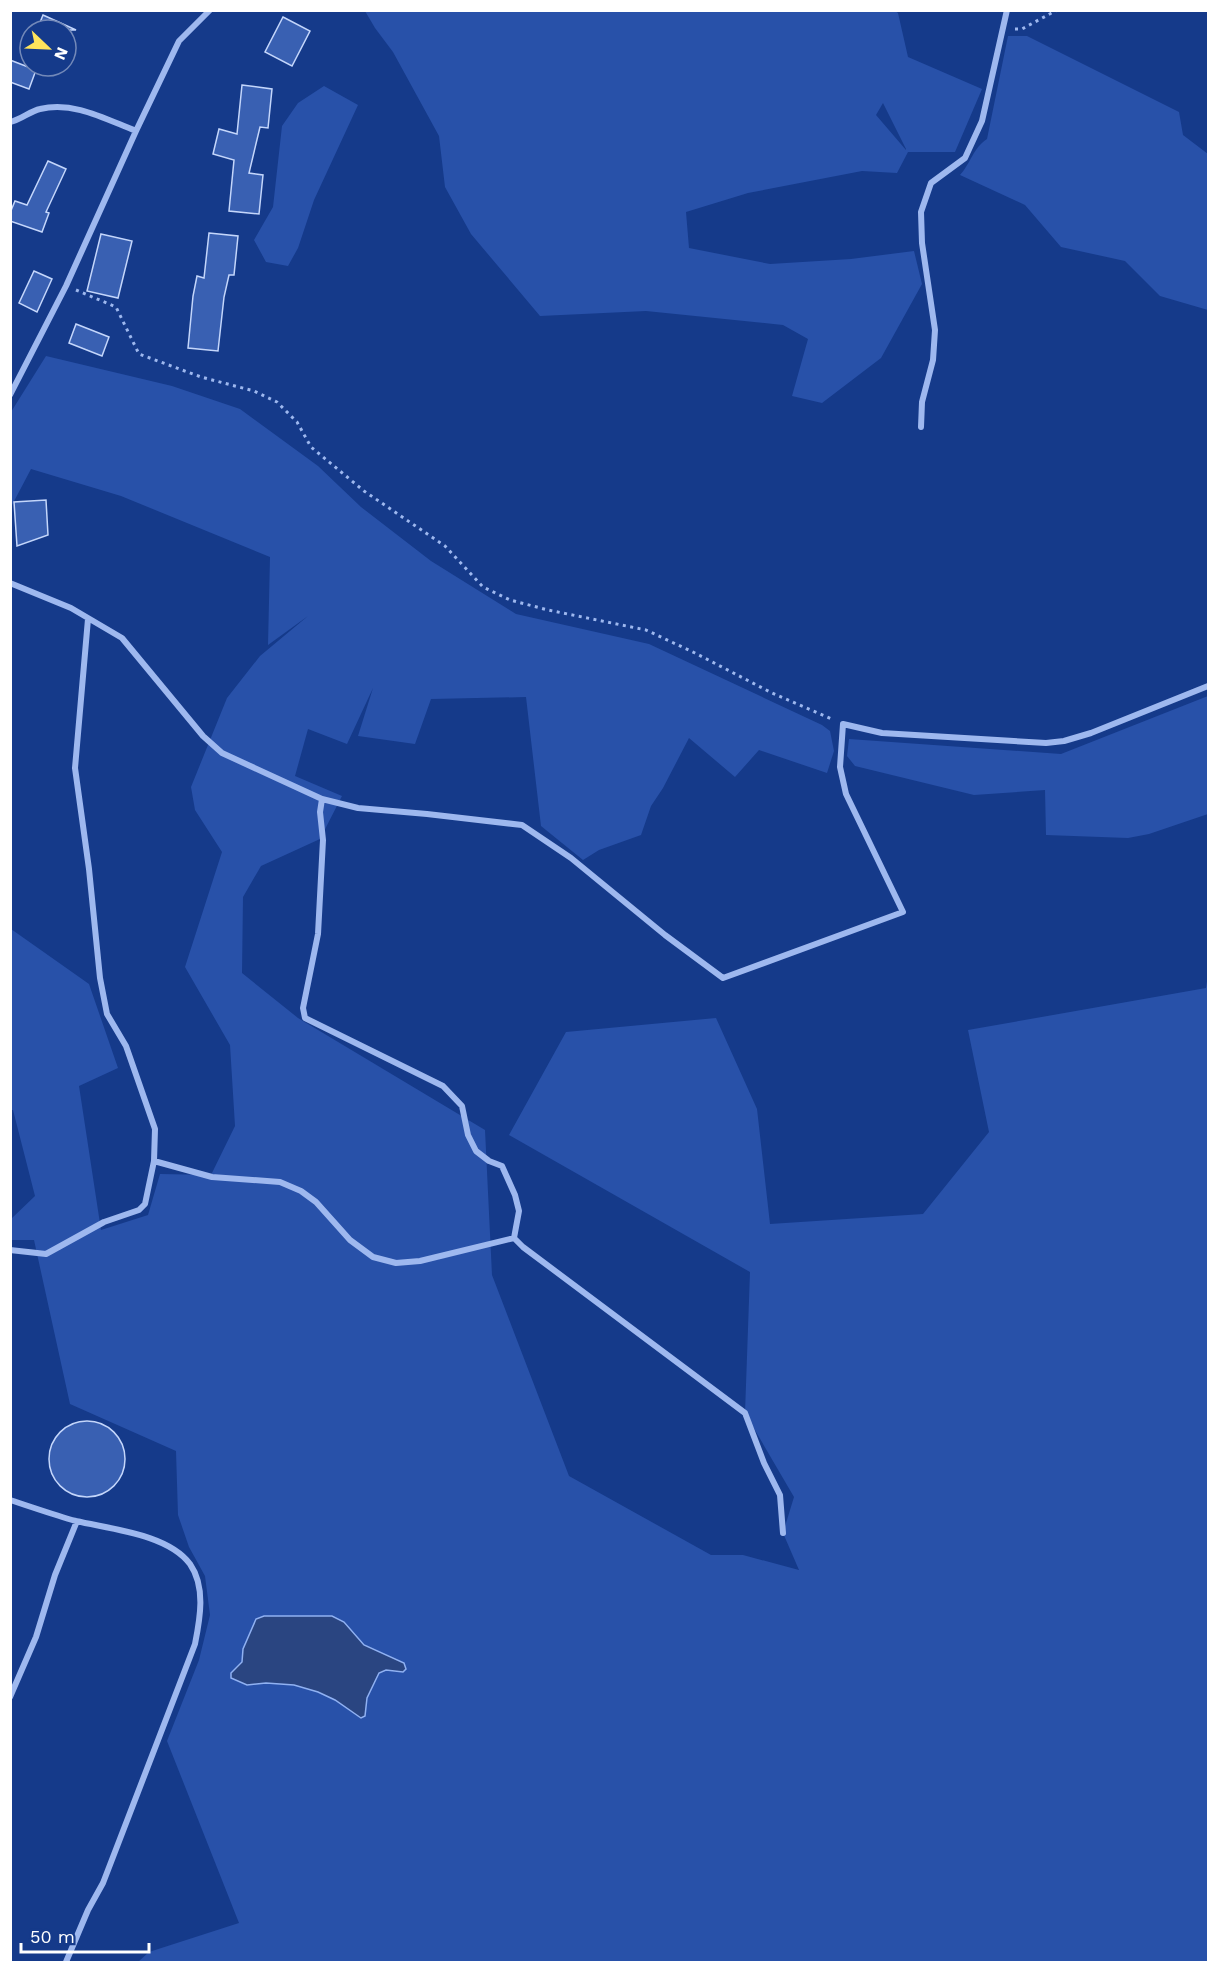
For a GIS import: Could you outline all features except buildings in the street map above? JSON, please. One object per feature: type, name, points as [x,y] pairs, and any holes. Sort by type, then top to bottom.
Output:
[{"type":"street","points":[[10,395],[66,286],[179,41],[210,10]]},
{"type":"street","points":[[921,428],[922,402],[933,360],[935,330],[922,243],[921,212],[931,183],[965,158],[978,131],[989,94],[1007,10]]},
{"type":"street","points":[[10,123],[37,110],[63,106],[80,109],[136,131]]},
{"type":"street","points":[[10,583],[71,608],[122,638],[203,736],[222,753],[322,799],[358,808],[522,825],[571,858],[665,935],[723,978],[903,912],[846,794],[840,767],[843,724],[882,733],[1046,743],[1064,741],[1091,733],[1209,686]]},
{"type":"street","points":[[10,1250],[46,1254],[104,1222],[139,1210],[145,1204],[154,1161],[155,1129],[126,1046],[107,1014],[100,978],[89,869],[75,768],[88,619]]},
{"type":"street","points":[[322,799],[320,812],[323,840],[318,934],[303,1008],[305,1018],[443,1086],[462,1106],[468,1135],[476,1151],[489,1161],[502,1166],[519,1211],[514,1238]]},
{"type":"street","points":[[154,1161],[212,1178],[280,1182],[290,1186],[316,1202],[350,1240],[373,1257],[396,1263],[420,1261],[514,1238]]},
{"type":"street","points":[[514,1238],[745,1413],[764,1463],[780,1496],[783,1533]]},
{"type":"street","points":[[10,1500],[76,1521],[149,1538],[173,1549],[190,1564],[200,1588],[200,1616],[195,1644],[102,1883],[66,1962]]},
{"type":"street","points":[[10,1697],[36,1636],[55,1575],[76,1521]]},
{"type":"path","points":[[1004,27],[1022,29],[1057,10]]},
{"type":"path","points":[[66,286],[116,307],[139,354],[201,377],[254,391],[277,402],[297,422],[311,447],[364,491],[445,546],[483,587],[519,603],[646,630],[772,693],[843,724]]},
{"type":"shaded area","points":[[365,11],[895,11],[898,13],[908,57],[982,89],[955,152],[908,152],[897,173],[862,171],[748,193],[686,212],[689,248],[770,264],[851,259],[914,251],[922,284],[881,358],[822,403],[792,396],[808,339],[783,325],[646,311],[540,316],[471,234],[445,187],[439,136],[393,52]],"holes":[[[883,103],[906,150],[876,115]]]},
{"type":"shaded area","points":[[1008,36],[1027,36],[1179,112],[1183,135],[1208,154],[1208,310],[1160,296],[1125,261],[1061,247],[1025,205],[960,175],[978,147],[987,139]]},
{"type":"shaded area","points":[[324,86],[358,105],[314,200],[298,248],[288,266],[266,262],[254,240],[273,207],[282,126],[298,103]]},
{"type":"shaded area","points":[[46,356],[172,386],[240,409],[318,466],[361,507],[431,561],[516,614],[649,644],[822,725],[830,731],[834,751],[827,773],[759,750],[735,777],[689,738],[651,806],[641,835],[599,850],[583,860],[541,826],[526,697],[431,699],[415,744],[358,736],[373,688],[347,744],[308,729],[295,776],[342,796],[320,839],[261,866],[243,897],[242,973],[298,1018],[485,1130],[492,1275],[569,1476],[711,1555],[743,1555],[799,1570],[783,1533],[794,1497],[745,1413],[750,1272],[509,1135],[566,1032],[716,1018],[757,1109],[770,1224],[923,1214],[989,1132],[968,1030],[1206,988],[1208,974],[1208,1962],[138,1962],[149,1952],[239,1923],[167,1741],[199,1660],[210,1615],[205,1576],[189,1547],[178,1515],[176,1451],[70,1404],[34,1240],[11,1240],[11,1219],[35,1196],[13,1110],[11,1110],[11,929],[89,984],[118,1068],[79,1086],[101,1230],[148,1215],[160,1174],[211,1175],[235,1126],[230,1045],[185,967],[222,852],[195,810],[191,787],[227,698],[260,656],[308,616],[268,645],[270,557],[121,496],[31,469],[11,507],[11,412]]},
{"type":"shaded area","points":[[1208,696],[1208,814],[1149,834],[1128,838],[1046,835],[1045,790],[974,795],[855,766],[847,756],[849,739],[1061,754]]},
{"type":"shaded area","points":[[264,1616],[332,1616],[344,1622],[364,1645],[404,1663],[406,1669],[403,1672],[386,1670],[379,1673],[367,1698],[365,1716],[361,1718],[335,1700],[294,1685],[266,1683],[247,1685],[231,1678],[231,1673],[242,1662],[243,1649],[256,1619]]}]
